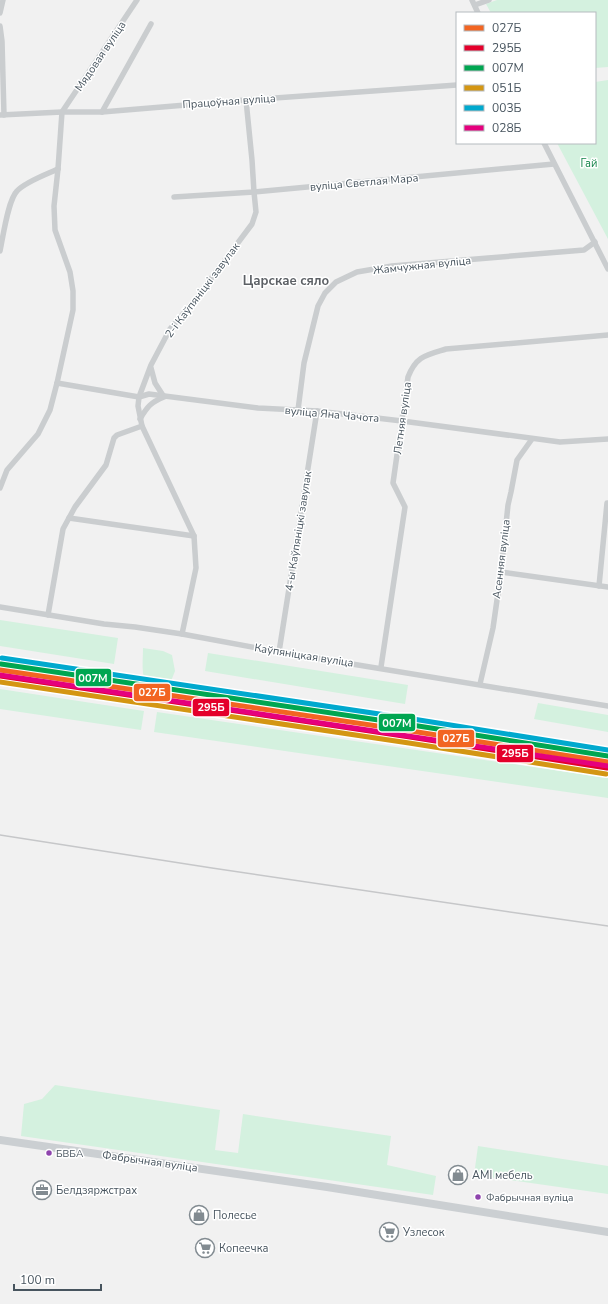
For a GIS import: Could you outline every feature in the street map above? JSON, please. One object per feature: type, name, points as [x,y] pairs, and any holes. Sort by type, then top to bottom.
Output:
[{"type":"main road","name":"Фабрычная вуліца","points":[[0,1140],[327,1187],[608,1232]]},
{"type":"street","points":[[0,13],[3,0]]},
{"type":"street","name":"Мядовая вуліца","points":[[62,112],[137,0]]},
{"type":"street","points":[[474,3],[489,0]]},
{"type":"street","points":[[102,112],[151,24]]},
{"type":"street","points":[[0,26],[2,41],[2,115]]},
{"type":"street","name":"Працоўная вуліца","points":[[2,115],[102,112],[456,85]]},
{"type":"street","name":"2-і Каўпяніцкі завулак","points":[[182,634],[196,568],[194,536],[142,426],[138,406],[139,397],[151,365],[170,329],[195,300],[252,224],[256,212],[246,100]]},
{"type":"street","points":[[0,488],[7,470],[38,434],[50,410],[73,310],[73,291],[70,272],[55,230],[54,206],[62,112]]},
{"type":"street","points":[[544,144],[608,269]]},
{"type":"street","name":"вуліца Светлая Мара","points":[[174,197],[254,192],[554,164]]},
{"type":"street","points":[[0,251],[12,199],[16,191],[58,168]]},
{"type":"street","name":"Жамчужная вуліца","points":[[298,410],[304,363],[318,306],[325,293],[336,282],[357,272],[392,266],[584,250],[595,242]]},
{"type":"street","name":"Летняя вуліца","points":[[381,667],[405,507],[393,483],[408,377],[412,366],[419,359],[446,349],[608,335]]},
{"type":"street","points":[[140,419],[153,401],[164,397],[155,383],[151,365]]},
{"type":"street","name":"вуліца Яна Чачота","points":[[57,383],[139,397],[149,394],[258,408],[317,411],[560,442],[608,440]]},
{"type":"street","name":"4-ы Каўпяніцкі завулак","points":[[279,652],[317,411]]},
{"type":"street","points":[[48,615],[63,529],[75,507],[106,465],[111,446],[116,435],[142,426]]},
{"type":"street","name":"Асенняя вуліца","points":[[480,684],[493,628],[508,505],[517,460],[532,439]]},
{"type":"street","points":[[599,586],[608,503]]},
{"type":"street","points":[[69,518],[194,536]]},
{"type":"street","points":[[501,572],[608,587]]},
{"type":"street","name":"Каўпяніцкая вуліца","points":[[0,607],[104,624],[182,634],[279,652],[381,667],[608,706]]},
{"type":"green space","points":[[497,0],[608,0],[608,67],[596,68],[596,12],[490,12],[486,4]]},
{"type":"green space","name":"Гай","points":[[608,80],[608,239],[558,144],[596,144],[596,82]]},
{"type":"green space","points":[[0,620],[118,638],[114,664],[0,646]]},
{"type":"green space","points":[[143,648],[163,651],[172,655],[175,671],[171,681],[163,684],[154,684],[147,681],[143,673]]},
{"type":"green space","points":[[208,653],[408,685],[405,704],[205,671]]},
{"type":"green space","points":[[0,689],[144,711],[141,730],[0,709]]},
{"type":"green space","points":[[538,703],[608,715],[608,732],[534,719]]},
{"type":"green space","points":[[157,712],[608,778],[608,798],[154,732]]},
{"type":"green space","points":[[55,1085],[220,1110],[215,1150],[238,1153],[243,1114],[391,1136],[387,1165],[436,1176],[433,1195],[21,1136],[24,1104],[42,1099]]},
{"type":"green space","points":[[478,1146],[608,1166],[608,1194],[474,1175]]},
{"type":"railway","points":[[0,835],[212,868],[608,926]]},
{"type":"transit line","name":"003Б","points":[[2,658],[413,719],[608,750]]},
{"type":"transit line","name":"007М","points":[[1,664],[412,725],[608,756]]},
{"type":"transit line","name":"027Б","points":[[0,670],[608,762]]},
{"type":"transit line","name":"028Б","points":[[0,675],[608,766]]},
{"type":"transit line","name":"295Б","points":[[0,676],[607,768]]},
{"type":"transit line","name":"051Б","points":[[0,682],[606,774]]},
{"type":"place","name":"БВБА","points":[[49,1153]]},
{"type":"place","name":"AMI мебель","points":[[458,1175]]},
{"type":"place","name":"Белдзяржстрах","points":[[42,1190]]},
{"type":"place","name":"Фабрычная вуліца","points":[[478,1197]]},
{"type":"place","name":"Полесье","points":[[199,1215]]},
{"type":"place","name":"Узлесок","points":[[389,1232]]},
{"type":"place","name":"Копеечка","points":[[205,1248]]},
{"type":"district","name":"Царскае сяло","points":[[286,280]]}]
